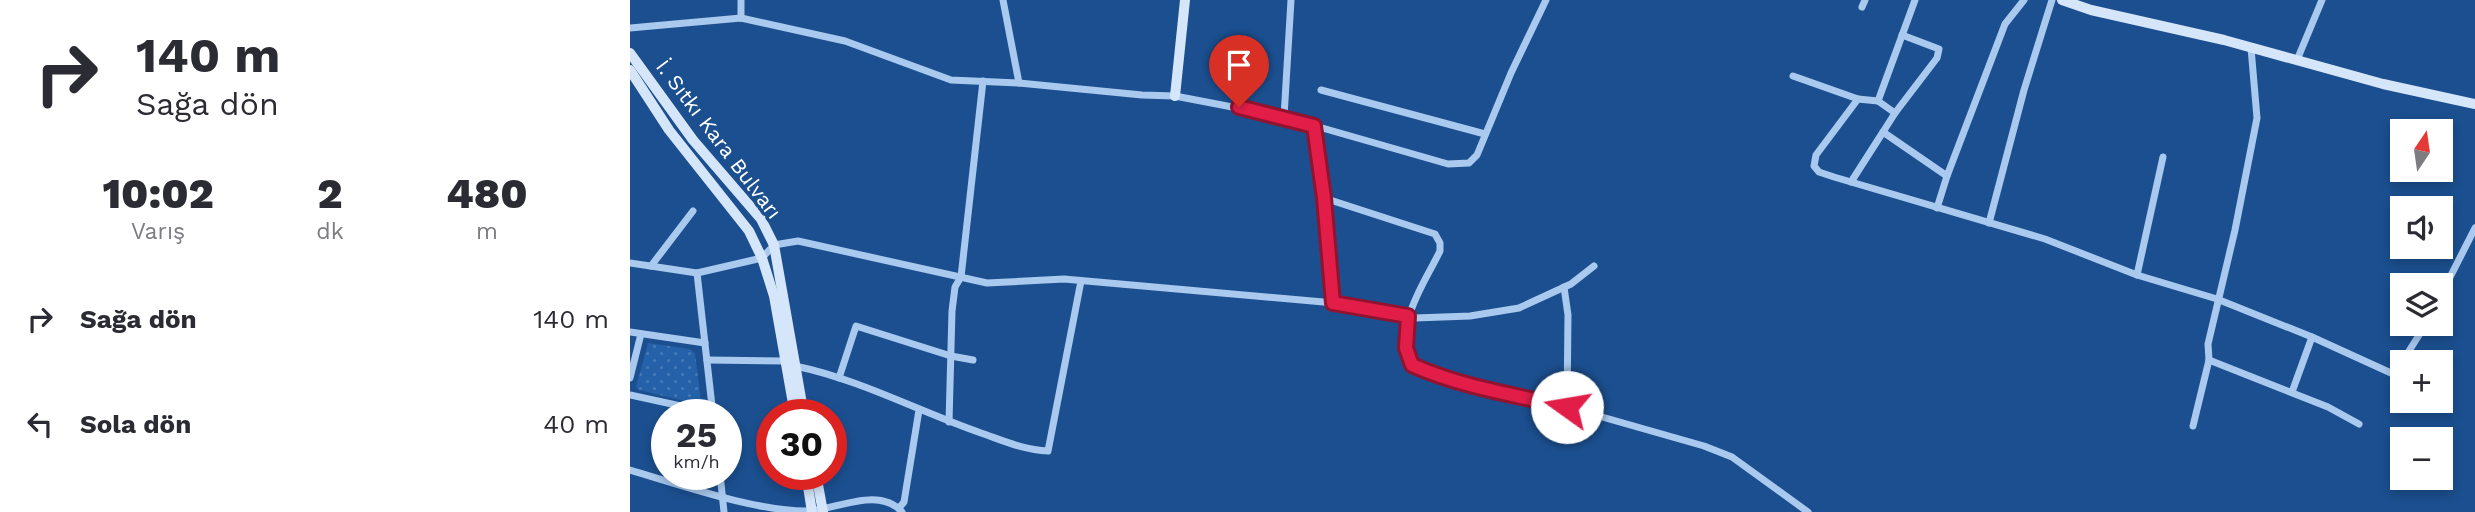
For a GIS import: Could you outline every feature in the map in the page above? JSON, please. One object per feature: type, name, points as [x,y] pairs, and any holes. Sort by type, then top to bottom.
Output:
[{"type":"main road","points":[[1175,96],[1185,0]]},
{"type":"main road","points":[[2062,0],[2091,10],[2251,48],[2383,84],[2475,104]]},
{"type":"main road","name":"İ. Sıtkı Kara Bulvarı","points":[[630,53],[693,140],[761,219],[774,245],[793,399]]},
{"type":"main road","name":"İ. Sıtkı Kara Bulvarı","points":[[630,70],[635,87],[749,231],[762,258],[774,296],[800,399]]},
{"type":"main road","points":[[811,490],[817,511]]},
{"type":"main road","points":[[816,490],[817,511]]},
{"type":"street","points":[[741,0],[741,18]]},
{"type":"street","points":[[1003,0],[1019,83]]},
{"type":"street","points":[[1284,117],[1291,0]]},
{"type":"street","points":[[630,28],[741,18],[845,41],[951,80],[1175,96],[1284,117],[1448,164],[1469,163],[1477,155],[1511,73],[1546,0]]},
{"type":"street","points":[[1878,101],[1915,0]]},
{"type":"street","points":[[1937,208],[2005,24],[2024,0]]},
{"type":"street","points":[[1989,223],[2024,90],[2052,0]]},
{"type":"street","points":[[2297,60],[2322,0]]},
{"type":"street","points":[[1852,182],[1895,113],[1937,58],[1939,49],[1902,35]]},
{"type":"street","points":[[2193,426],[2209,360],[2208,344],[2217,299],[2235,230],[2257,118],[2251,48]]},
{"type":"street","points":[[1793,76],[1858,99],[1878,101],[1895,113]]},
{"type":"street","points":[[949,422],[955,287],[961,277],[983,81]]},
{"type":"street","points":[[1321,90],[1485,134]]},
{"type":"street","points":[[1858,99],[1816,155],[1814,166],[1819,172],[2045,239],[2137,275],[2217,299],[2312,337],[2391,373],[2397,369],[2418,336]]},
{"type":"street","points":[[1314,126],[1324,198],[1333,303]]},
{"type":"street","points":[[1883,132],[1947,176]]},
{"type":"street","points":[[2137,275],[2163,157]]},
{"type":"street","points":[[1324,198],[1435,234],[1440,243],[1440,251],[1408,316],[1406,348],[1412,365],[1455,382],[1567,407],[1704,446],[1732,457],[1808,512]]},
{"type":"street","points":[[651,266],[693,211]]},
{"type":"street","points":[[2452,273],[2475,228]]},
{"type":"street","points":[[630,263],[697,273],[762,258],[774,245],[798,241],[987,283],[1064,279],[1333,303],[1408,316],[1470,316],[1519,308],[1564,287],[1594,265]]},
{"type":"street","points":[[697,273],[711,399]]},
{"type":"street","points":[[707,360],[790,363],[823,372],[949,422],[1030,450],[1048,452],[1081,281]]},
{"type":"street","points":[[1564,287],[1568,315],[1567,407]]},
{"type":"street","points":[[839,378],[856,326],[951,356],[973,360]]},
{"type":"street","points":[[630,332],[705,343]]},
{"type":"street","points":[[630,378],[641,334]]},
{"type":"street","points":[[2292,392],[2312,337]]},
{"type":"street","points":[[2209,360],[2328,407],[2359,424]]},
{"type":"street","points":[[630,395],[651,400]]},
{"type":"street","points":[[630,470],[722,497],[779,509],[817,511],[877,499],[901,510],[919,410]]},
{"type":"street","points":[[721,490],[724,512]]},
{"type":"shaded area","points":[[648,343],[690,349],[695,353],[701,399],[676,399],[636,387]]},
{"type":"route","points":[[1239,107],[1314,126],[1324,198],[1333,303],[1408,316],[1406,348],[1412,365],[1455,382],[1567,407]]}]
